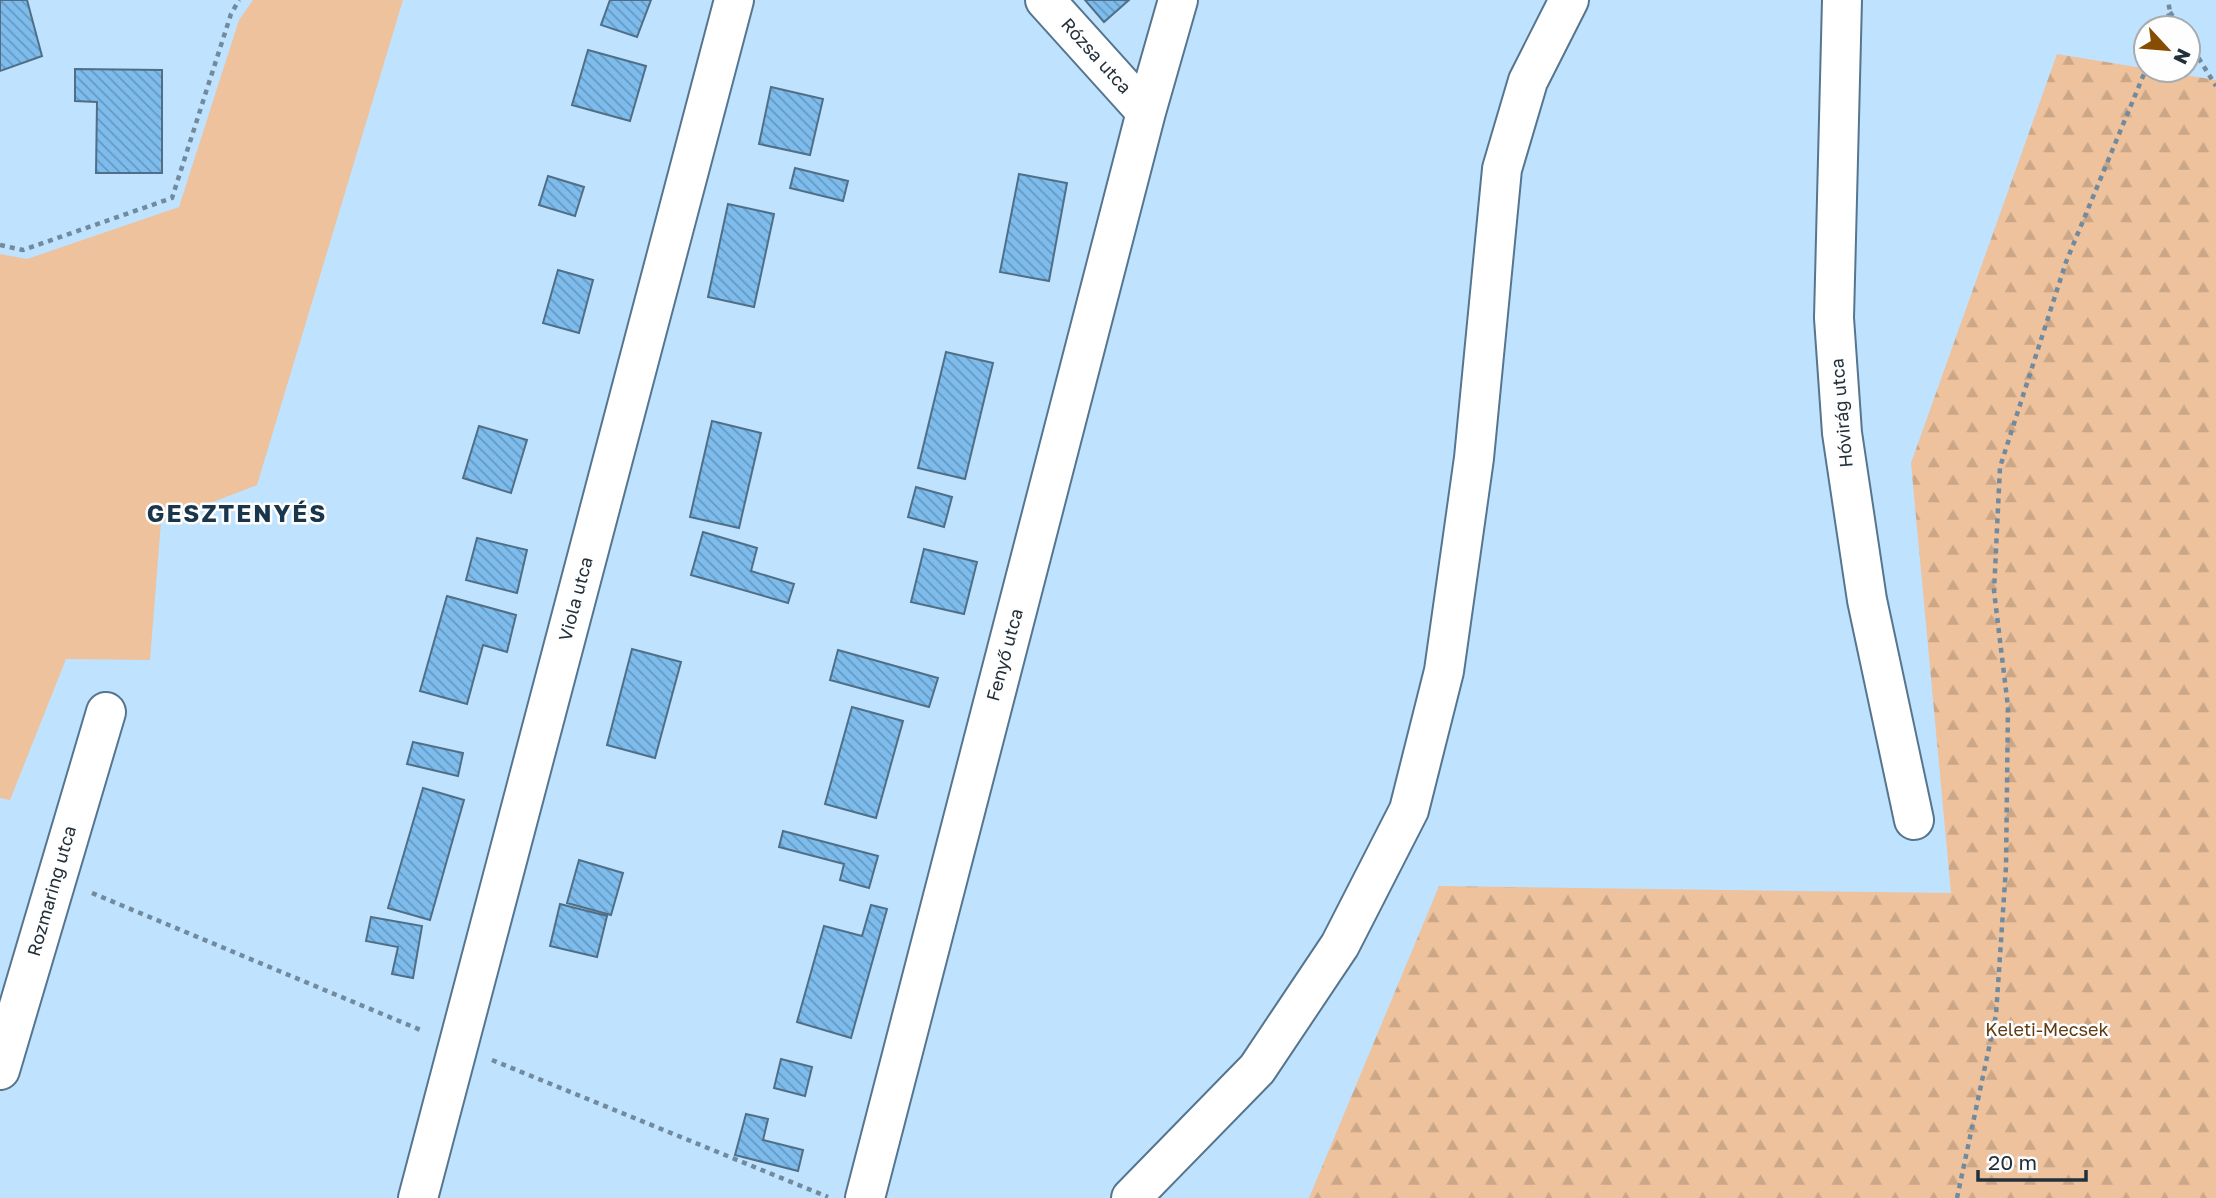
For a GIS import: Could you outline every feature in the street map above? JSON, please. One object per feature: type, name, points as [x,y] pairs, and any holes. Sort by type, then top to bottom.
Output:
[{"type":"street","name":"Viola utca","points":[[418,1198],[734,0]]},
{"type":"street","name":"Rózsa utca","points":[[1045,0],[1146,112]]},
{"type":"street","name":"Fenyő utca","points":[[865,1198],[1146,112],[1178,0]]},
{"type":"street","points":[[1131,1198],[1257,1069],[1340,945],[1409,810],[1444,671],[1474,458],[1502,169],[1528,81],[1569,0]]},
{"type":"street","name":"Hóvirág utca","points":[[1842,0],[1834,318],[1842,433],[1867,600],[1914,820]]},
{"type":"street","name":"Rozmaring utca","points":[[0,1070],[106,712]]},
{"type":"path","points":[[0,245],[23,250],[172,198],[231,14],[239,0]]},
{"type":"path","points":[[2168,0],[2170,12]]},
{"type":"path","points":[[2202,64],[2216,86]]},
{"type":"path","points":[[1957,1198],[1996,1015],[2007,867],[2008,707],[1994,591],[2000,467],[2066,262],[2140,84]]},
{"type":"green space","points":[[253,0],[403,0],[257,485],[161,522],[150,660],[66,659],[10,800],[0,798],[0,254],[27,259],[179,207],[239,20]]},
{"type":"green space","name":"Keleti-Mecsek","points":[[2057,54],[2132,66],[2132,84],[2202,84],[2202,78],[2216,80],[2216,1198],[1309,1198],[1439,886],[1951,893],[1911,463]]},
{"type":"building","points":[[0,0],[27,0],[42,56],[0,71]]},
{"type":"building","points":[[610,0],[651,0],[637,37],[601,25]]},
{"type":"building","points":[[1085,0],[1129,0],[1104,22]]},
{"type":"building","points":[[588,50],[646,66],[630,121],[572,105]]},
{"type":"building","points":[[75,69],[162,70],[162,173],[96,173],[97,102],[75,101]]},
{"type":"building","points":[[771,87],[823,99],[810,155],[759,144]]},
{"type":"building","points":[[795,168],[848,181],[843,201],[790,188]]},
{"type":"building","points":[[1019,174],[1067,183],[1049,281],[1000,272]]},
{"type":"building","points":[[548,176],[584,187],[575,216],[539,205]]},
{"type":"building","points":[[728,204],[774,214],[754,307],[708,297]]},
{"type":"building","points":[[558,270],[593,280],[579,333],[543,323]]},
{"type":"building","points":[[946,352],[993,363],[965,479],[918,468]]},
{"type":"building","points":[[712,421],[761,433],[739,528],[690,517]]},
{"type":"building","points":[[479,426],[527,440],[511,493],[463,478]]},
{"type":"building","points":[[916,487],[952,497],[944,527],[908,517]]},
{"type":"building","points":[[703,532],[757,548],[751,571],[794,584],[788,603],[691,575]]},
{"type":"building","points":[[477,538],[527,550],[517,593],[466,580]]},
{"type":"building","points":[[924,549],[977,562],[964,614],[911,602]]},
{"type":"building","points":[[447,596],[516,615],[507,652],[483,645],[467,704],[420,691]]},
{"type":"building","points":[[632,649],[681,662],[655,758],[607,745]]},
{"type":"building","points":[[838,650],[938,678],[929,707],[830,680]]},
{"type":"building","points":[[852,707],[903,721],[876,818],[825,804]]},
{"type":"building","points":[[413,742],[463,753],[458,776],[407,764]]},
{"type":"building","points":[[423,788],[464,800],[430,920],[388,908]]},
{"type":"building","points":[[783,831],[878,856],[869,888],[840,880],[844,864],[779,847]]},
{"type":"building","points":[[579,860],[623,873],[611,915],[567,903]]},
{"type":"building","points":[[560,904],[607,916],[597,957],[550,946]]},
{"type":"building","points":[[871,905],[887,909],[851,1038],[797,1022],[824,926],[862,936]]},
{"type":"building","points":[[371,917],[422,926],[413,978],[392,974],[398,947],[366,941]]},
{"type":"building","points":[[781,1059],[812,1067],[805,1096],[774,1088]]},
{"type":"building","points":[[746,1114],[768,1119],[763,1140],[803,1150],[798,1171],[735,1155]]},
{"type":"district","name":"GESZTENYÉS","points":[[237,514]]}]
